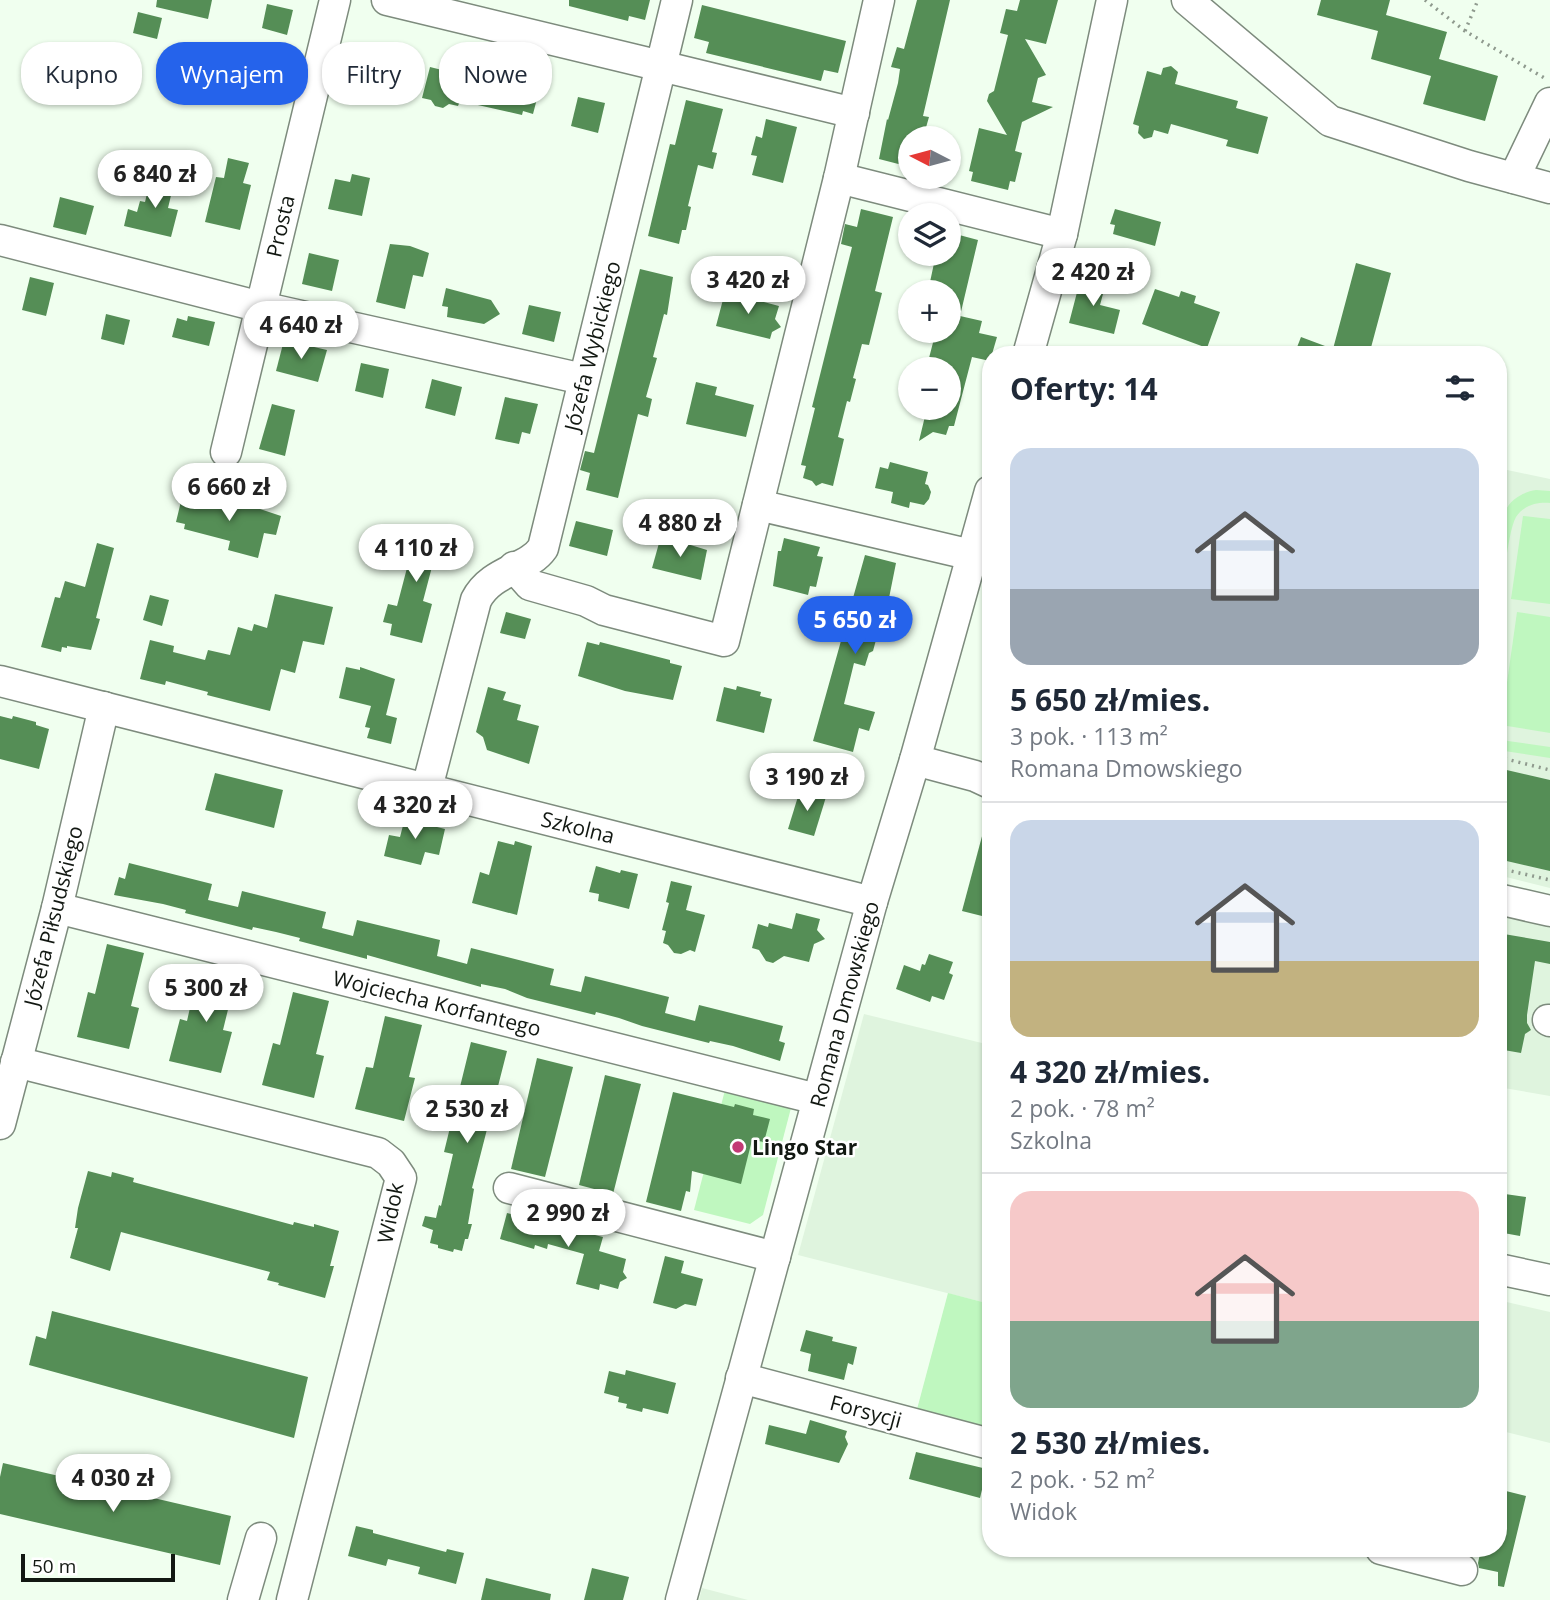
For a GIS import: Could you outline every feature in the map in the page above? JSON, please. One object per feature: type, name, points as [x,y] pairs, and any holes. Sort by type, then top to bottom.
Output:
[{"type":"street","name":"Prosta","points":[[226,452],[335,0]]},
{"type":"street","points":[[387,0],[854,113]]},
{"type":"street","name":"Józefa Wybickiego","points":[[427,788],[476,600],[489,583],[533,557],[543,548],[677,0]]},
{"type":"street","points":[[514,566],[525,582],[536,587],[586,601],[604,610],[724,641],[839,178],[880,0]]},
{"type":"street","points":[[1031,346],[1062,234],[1112,0]]},
{"type":"street","points":[[1187,0],[1330,121],[1469,166],[1550,188]]},
{"type":"street","points":[[1514,178],[1550,103]]},
{"type":"street","points":[[839,178],[1062,234]]},
{"type":"street","points":[[0,240],[261,307],[583,379]]},
{"type":"street","points":[[758,505],[972,555]]},
{"type":"street","name":"Romana Dmowskiego","points":[[681,1600],[817,1099],[982,519]]},
{"type":"street","name":"Szkolna","points":[[0,681],[872,902]]},
{"type":"street","name":"Józefa Piłsudskiego","points":[[0,1124],[57,908],[104,707]]},
{"type":"street","points":[[915,760],[982,779]]},
{"type":"street","points":[[1507,901],[1550,911]]},
{"type":"street","name":"Wojciecha Korfantego","points":[[57,908],[817,1099]]},
{"type":"street","name":"Widok","points":[[16,1062],[378,1153],[391,1163],[401,1178],[292,1600]]},
{"type":"street","points":[[509,1188],[775,1258]]},
{"type":"street","points":[[1507,1271],[1550,1280]]},
{"type":"street","name":"Forsycji","points":[[741,1378],[982,1442]]},
{"type":"street","points":[[243,1600],[261,1538]]},
{"type":"street","points":[[1412,1557],[1462,1570]]},
{"type":"path","points":[[1425,0],[1465,31],[1550,81]]},
{"type":"path","points":[[1465,31],[1478,0]]},
{"type":"path","points":[[1507,759],[1550,769]]},
{"type":"path","points":[[1507,870],[1550,880]]},
{"type":"shaded area","points":[[1507,470],[1550,479],[1550,888],[1507,877]]},
{"type":"shaded area","points":[[1507,916],[1550,927],[1550,1096],[1507,1089]]},
{"type":"shaded area","points":[[864,1014],[982,1043],[982,1302],[798,1255]]},
{"type":"shaded area","points":[[1507,1302],[1550,1312],[1550,1443],[1507,1432]]},
{"type":"shaded area","points":[[702,1588],[748,1600],[699,1600]]},
{"type":"green space","points":[[1536,490],[1550,491],[1550,503],[1531,505],[1516,517],[1507,553],[1507,508],[1522,494]]},
{"type":"green space","points":[[1523,516],[1550,519],[1550,604],[1511,599]]},
{"type":"green space","points":[[1517,612],[1550,617],[1550,733],[1507,726],[1507,683]]},
{"type":"green space","points":[[1507,740],[1550,747],[1550,758],[1507,751]]},
{"type":"green space","points":[[725,1090],[791,1108],[763,1215],[750,1224],[694,1210]]},
{"type":"green space","points":[[948,1293],[982,1302],[982,1429],[916,1413]]},
{"type":"building","points":[[157,0],[212,0],[208,19],[156,7]]},
{"type":"building","points":[[569,0],[650,0],[645,20],[629,16],[628,21],[569,6]]},
{"type":"building","points":[[917,0],[950,0],[923,116],[929,117],[926,126],[898,126],[898,164],[879,159],[900,69],[891,67],[897,47],[904,49]]},
{"type":"building","points":[[1020,0],[1058,0],[1046,44],[1025,39],[1046,75],[1038,78],[1032,102],[1053,107],[1022,122],[1015,151],[1022,153],[1015,182],[1010,181],[1008,190],[971,181],[973,172],[969,171],[979,128],[1007,135],[987,101],[989,94],[994,91],[1008,35],[1000,33],[1006,9],[1017,11]]},
{"type":"building","points":[[1321,0],[1390,0],[1386,15],[1447,32],[1439,59],[1498,76],[1485,121],[1423,104],[1431,76],[1371,59],[1378,31],[1317,15]]},
{"type":"building","points":[[267,4],[293,10],[287,35],[262,28]]},
{"type":"building","points":[[702,5],[846,41],[838,73],[824,70],[821,81],[706,53],[709,42],[694,38]]},
{"type":"building","points":[[138,12],[162,18],[157,39],[133,33]]},
{"type":"building","points":[[1171,66],[1178,72],[1175,84],[1238,101],[1236,108],[1268,117],[1258,154],[1226,146],[1228,140],[1171,124],[1168,134],[1154,130],[1152,137],[1144,139],[1138,133],[1139,126],[1133,124],[1147,71],[1161,75],[1163,68]]},
{"type":"building","points":[[430,67],[439,69],[439,105],[448,105],[443,108],[435,106],[431,100],[425,99]]},
{"type":"building","points":[[578,97],[605,103],[598,133],[571,126]]},
{"type":"building","points":[[686,100],[723,109],[712,152],[717,153],[713,169],[698,165],[688,206],[691,207],[686,230],[682,230],[679,244],[648,236],[670,144],[675,145]]},
{"type":"building","points":[[478,105],[535,105],[533,114],[523,111],[522,115]]},
{"type":"building","points":[[766,119],[797,127],[783,183],[752,175],[757,156],[751,155],[756,136],[762,138]]},
{"type":"building","points":[[228,158],[249,163],[243,183],[251,185],[240,230],[205,222],[216,177],[224,178]]},
{"type":"building","points":[[352,174],[370,178],[362,216],[328,209],[335,179],[350,182]]},
{"type":"building","points":[[151,177],[174,183],[168,208],[178,210],[171,237],[124,226],[128,209],[137,212],[140,201],[145,202]]},
{"type":"building","points":[[60,197],[94,206],[86,235],[53,227]]},
{"type":"building","points":[[861,209],[893,217],[875,291],[882,293],[869,345],[862,344],[850,402],[847,401],[838,437],[844,439],[833,486],[822,483],[816,486],[812,481],[803,478],[806,466],[801,465],[815,408],[812,407],[852,247],[841,244],[845,224],[857,227]]},
{"type":"building","points":[[1115,209],[1161,222],[1155,246],[1113,234],[1115,225],[1110,224]]},
{"type":"building","points":[[961,235],[978,240],[961,312],[961,280],[930,280],[933,266],[961,266]]},
{"type":"building","points":[[390,244],[410,246],[429,253],[423,277],[413,275],[405,309],[376,302]]},
{"type":"building","points":[[309,253],[339,260],[332,291],[302,284]]},
{"type":"building","points":[[1356,263],[1391,273],[1371,346],[1334,346]]},
{"type":"building","points":[[640,269],[673,277],[667,315],[664,314],[653,357],[657,358],[646,397],[652,399],[648,417],[638,414],[618,498],[586,490],[590,473],[580,470],[585,451],[594,453]]},
{"type":"building","points":[[30,277],[54,283],[46,316],[22,310]]},
{"type":"building","points":[[1081,277],[1106,283],[1100,305],[1120,310],[1114,334],[1069,323]]},
{"type":"building","points":[[446,288],[491,300],[500,314],[484,324],[447,317],[448,307],[442,306]]},
{"type":"building","points":[[1155,289],[1179,297],[1181,291],[1196,296],[1194,303],[1220,312],[1208,346],[1142,324]]},
{"type":"building","points":[[725,292],[779,306],[775,319],[781,327],[772,332],[770,339],[716,326]]},
{"type":"building","points":[[529,305],[561,312],[554,342],[522,334]]},
{"type":"building","points":[[106,314],[130,320],[124,345],[101,339]]},
{"type":"building","points":[[188,316],[215,322],[209,346],[172,337],[177,318],[187,321]]},
{"type":"building","points":[[961,316],[982,321],[979,333],[997,337],[994,346],[982,346],[982,359],[972,357],[961,399],[961,357],[929,357],[933,343],[961,343]]},
{"type":"building","points":[[1301,337],[1325,346],[1298,346]]},
{"type":"building","points":[[284,340],[327,350],[318,382],[276,371]]},
{"type":"building","points":[[361,363],[389,369],[383,398],[355,391]]},
{"type":"building","points":[[432,379],[462,387],[455,416],[425,408]]},
{"type":"building","points":[[696,382],[717,387],[715,395],[754,405],[746,437],[686,424]]},
{"type":"building","points":[[505,397],[538,404],[530,434],[522,432],[519,444],[495,439]]},
{"type":"building","points":[[272,404],[295,410],[285,456],[259,449]]},
{"type":"building","points":[[924,420],[956,420],[954,426],[949,426],[946,435],[933,432],[919,441]]},
{"type":"building","points":[[890,462],[928,472],[925,484],[931,492],[924,505],[910,502],[909,508],[891,503],[893,492],[875,488],[880,467],[888,469]]},
{"type":"building","points":[[183,493],[236,509],[245,504],[281,516],[276,535],[264,533],[258,558],[228,550],[230,541],[184,529],[185,524],[176,522]]},
{"type":"building","points":[[576,521],[613,530],[607,556],[569,546]]},
{"type":"building","points":[[436,532],[457,537],[451,560],[438,556],[436,563],[433,563],[423,601],[432,604],[422,643],[390,635],[392,624],[383,622],[388,604],[397,606],[407,568],[394,563],[402,533],[434,542]]},
{"type":"building","points":[[661,536],[707,550],[701,580],[652,568]]},
{"type":"building","points":[[784,538],[820,547],[817,556],[823,557],[816,587],[810,586],[808,595],[773,586],[778,551],[781,551]]},
{"type":"building","points":[[97,543],[114,548],[96,618],[100,619],[91,650],[67,646],[62,647],[61,652],[41,647],[55,597],[60,598],[65,581],[85,587]]},
{"type":"building","points":[[865,555],[896,563],[888,603],[873,651],[869,653],[865,666],[854,663],[844,704],[875,712],[869,731],[859,728],[853,752],[813,741]]},
{"type":"building","points":[[275,594],[333,607],[324,645],[303,641],[295,673],[281,669],[270,711],[166,681],[165,685],[140,679],[150,640],[174,646],[173,652],[205,660],[208,650],[230,655],[238,627],[252,631],[254,624],[267,628]]},
{"type":"building","points":[[150,595],[169,600],[162,626],[143,620]]},
{"type":"building","points":[[506,612],[531,619],[525,639],[500,633]]},
{"type":"building","points":[[587,642],[599,645],[600,642],[670,660],[670,663],[682,666],[673,700],[625,691],[578,676]]},
{"type":"building","points":[[346,667],[360,670],[360,667],[395,679],[386,715],[397,718],[391,744],[367,738],[370,728],[365,727],[371,706],[339,698]]},
{"type":"building","points":[[737,686],[761,692],[760,696],[772,699],[764,733],[716,721],[724,687],[736,690]]},
{"type":"building","points":[[488,687],[506,692],[503,700],[521,705],[517,720],[539,726],[529,764],[487,750],[483,737],[476,732]]},
{"type":"building","points":[[0,716],[12,719],[13,716],[36,722],[36,725],[49,729],[39,769],[0,759]]},
{"type":"building","points":[[1507,770],[1550,780],[1550,871],[1507,861]]},
{"type":"building","points":[[215,773],[283,790],[274,828],[205,810]]},
{"type":"building","points":[[800,790],[826,797],[814,836],[788,829]]},
{"type":"building","points":[[406,814],[422,818],[421,823],[445,829],[439,855],[425,852],[421,865],[384,856],[389,835],[400,837]]},
{"type":"building","points":[[982,836],[982,916],[962,911]]},
{"type":"building","points":[[498,841],[514,845],[515,841],[532,846],[517,915],[472,903],[480,872],[489,875]]},
{"type":"building","points":[[129,863],[212,884],[208,900],[238,907],[242,891],[326,912],[322,928],[353,936],[357,920],[440,940],[437,956],[467,964],[471,948],[554,969],[550,985],[581,992],[585,976],[669,997],[665,1013],[695,1021],[699,1005],[783,1026],[779,1041],[785,1043],[780,1061],[733,1046],[710,1041],[709,1043],[596,1012],[595,1015],[527,998],[505,989],[481,984],[481,987],[367,955],[367,959],[299,941],[300,938],[253,927],[252,930],[185,913],[186,910],[163,904],[114,895],[119,877],[125,879]]},
{"type":"building","points":[[596,866],[620,873],[621,870],[638,874],[629,909],[598,901],[599,894],[589,892]]},
{"type":"building","points":[[671,881],[692,886],[686,910],[705,915],[695,952],[690,950],[681,954],[674,953],[663,943],[666,931],[662,930]]},
{"type":"building","points":[[796,913],[820,919],[817,930],[825,939],[814,944],[809,962],[784,956],[773,963],[766,961],[759,950],[752,948],[758,924],[768,927],[769,923],[792,929]]},
{"type":"building","points":[[1507,935],[1550,942],[1550,964],[1535,961],[1527,1015],[1531,1030],[1525,1034],[1521,1053],[1507,1051]]},
{"type":"building","points":[[107,944],[144,953],[131,1006],[139,1008],[129,1049],[77,1037],[88,992],[95,994]]},
{"type":"building","points":[[929,954],[953,962],[949,973],[953,975],[944,1000],[932,996],[930,1002],[896,989],[904,965],[920,971]]},
{"type":"building","points":[[199,968],[236,977],[223,1030],[232,1032],[221,1073],[169,1061],[180,1019],[187,1021]]},
{"type":"building","points":[[293,992],[329,1001],[316,1054],[324,1056],[314,1098],[262,1085],[273,1043],[280,1045]]},
{"type":"building","points":[[385,1016],[422,1025],[409,1077],[415,1078],[404,1121],[355,1109],[366,1067],[373,1068]]},
{"type":"building","points":[[471,1042],[507,1051],[472,1188],[468,1224],[472,1224],[468,1239],[465,1239],[462,1251],[454,1249],[453,1252],[430,1243],[433,1230],[422,1226],[425,1216],[436,1218],[439,1205],[441,1206],[453,1154],[444,1152]]},
{"type":"building","points":[[537,1058],[573,1067],[545,1177],[511,1169]]},
{"type":"building","points":[[605,1075],[641,1084],[613,1194],[579,1185]]},
{"type":"building","points":[[673,1092],[734,1107],[735,1104],[754,1109],[753,1115],[770,1119],[764,1142],[752,1140],[741,1184],[692,1171],[690,1192],[686,1191],[681,1211],[646,1202]]},
{"type":"building","points":[[88,1171],[111,1177],[112,1172],[134,1178],[133,1182],[293,1225],[294,1222],[314,1227],[314,1224],[339,1231],[330,1266],[334,1266],[325,1298],[267,1280],[270,1272],[121,1232],[110,1271],[70,1258],[78,1228],[75,1228],[78,1208]]},
{"type":"building","points":[[1507,1194],[1526,1197],[1520,1236],[1507,1234]]},
{"type":"building","points":[[507,1213],[603,1237],[599,1251],[626,1259],[623,1272],[627,1278],[620,1282],[618,1289],[600,1284],[599,1290],[576,1284],[584,1254],[548,1244],[547,1249],[535,1245],[534,1249],[500,1239]]},
{"type":"building","points":[[665,1256],[684,1261],[681,1273],[703,1279],[696,1306],[685,1304],[676,1309],[653,1303]]},
{"type":"building","points":[[52,1311],[308,1377],[294,1438],[29,1365],[36,1336],[46,1339]]},
{"type":"building","points":[[806,1330],[833,1337],[832,1341],[857,1347],[853,1365],[848,1363],[844,1380],[808,1371],[811,1354],[800,1351]]},
{"type":"building","points":[[626,1370],[676,1383],[668,1414],[643,1408],[642,1412],[626,1408],[627,1404],[618,1402],[619,1397],[604,1393],[609,1371],[625,1375]]},
{"type":"building","points":[[810,1420],[847,1431],[845,1437],[848,1444],[839,1463],[765,1444],[769,1425],[806,1434]]},
{"type":"building","points":[[916,1452],[982,1468],[980,1498],[909,1479]]},
{"type":"building","points":[[3,1463],[231,1516],[220,1565],[0,1514],[0,1477]]},
{"type":"building","points":[[1507,1491],[1526,1496],[1504,1587],[1498,1586],[1498,1572],[1479,1568],[1479,1557],[1507,1557]]},
{"type":"building","points":[[356,1526],[446,1552],[447,1549],[464,1553],[456,1584],[418,1574],[420,1567],[388,1559],[386,1566],[348,1556]]},
{"type":"building","points":[[592,1568],[629,1577],[623,1600],[584,1600]]},
{"type":"building","points":[[486,1578],[551,1594],[550,1600],[481,1600]]},
{"type":"place","name":"Lingo Star","points":[[738,1147]]}]
